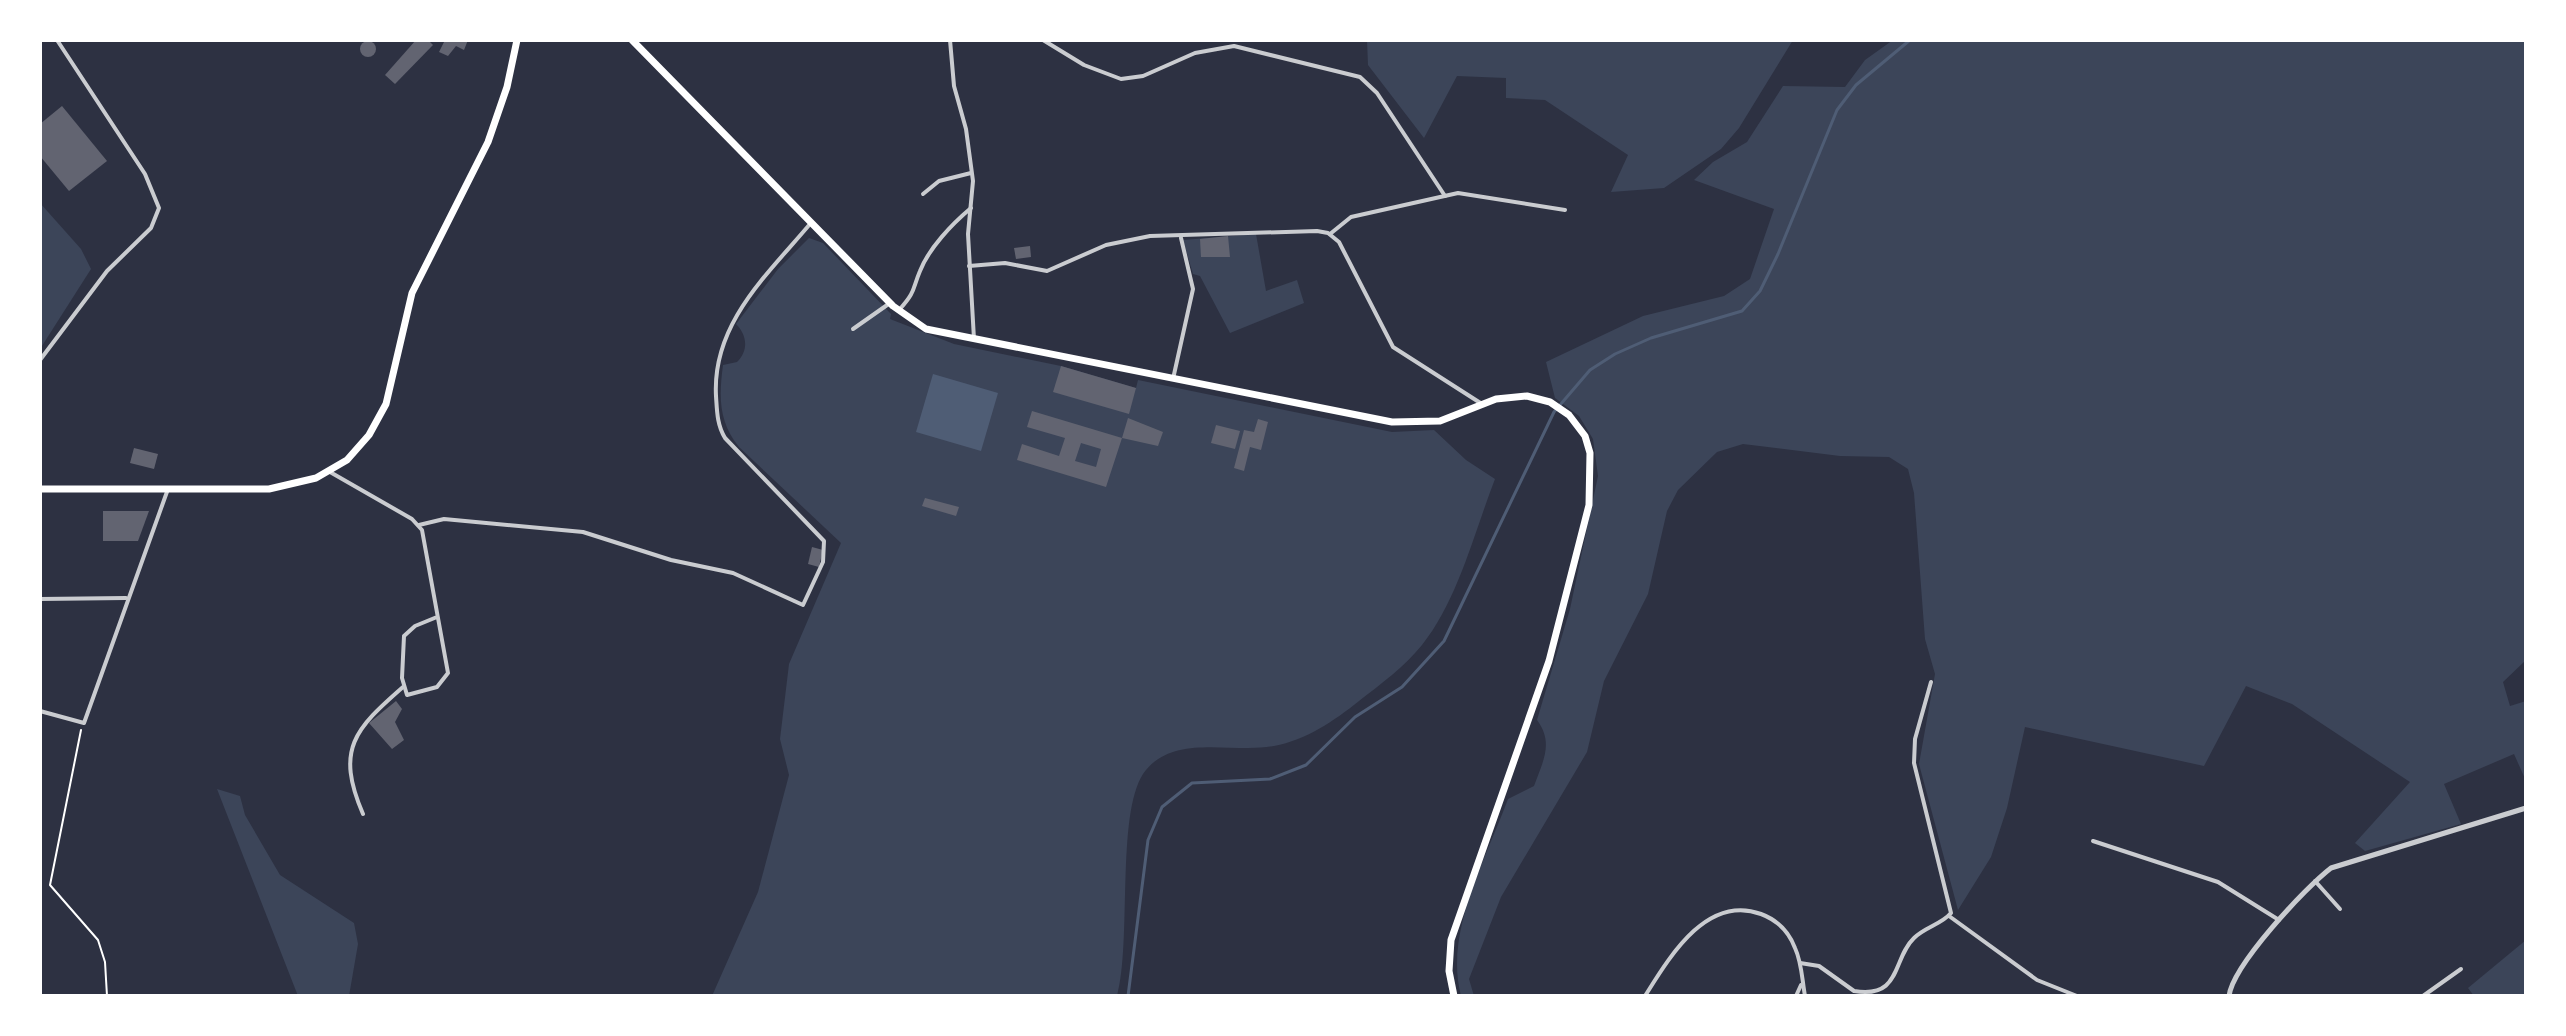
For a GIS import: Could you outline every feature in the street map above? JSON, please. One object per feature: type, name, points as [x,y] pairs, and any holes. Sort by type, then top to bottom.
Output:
[{"type":"main road","points":[[40,489],[269,489],[298,484],[330,472],[359,448],[386,404],[412,293],[483,153],[520,40]]},
{"type":"main road","points":[[632,40],[898,311],[926,329],[974,341],[1405,424],[1440,421],[1482,404],[1516,396],[1552,403],[1579,426],[1587,441],[1591,467],[1589,505],[1538,696],[1451,940],[1449,971],[1454,996]]},
{"type":"street","points":[[40,360],[107,271],[151,228],[159,208],[145,174],[57,40]]},
{"type":"street","points":[[950,40],[954,86],[966,129],[972,173],[969,266],[974,341]]},
{"type":"street","points":[[1043,40],[1076,61],[1121,79],[1143,76],[1195,53],[1234,46],[1354,74],[1374,88],[1445,196]]},
{"type":"street","points":[[923,194],[937,181],[972,173]]},
{"type":"street","points":[[969,266],[1005,263],[1047,271],[1115,242],[1150,236],[1181,238],[1255,231],[1330,234],[1351,217],[1466,193],[1565,210]]},
{"type":"street","points":[[898,311],[914,293],[918,274],[929,255],[971,208]]},
{"type":"street","points":[[330,472],[419,525],[447,519],[583,532],[671,560],[733,573],[803,605],[823,562],[824,541],[725,438],[719,423],[715,386],[720,351],[732,321],[812,222]]},
{"type":"street","points":[[1330,234],[1344,251],[1390,342],[1420,367],[1482,404]]},
{"type":"street","points":[[1173,379],[1193,289],[1181,238]]},
{"type":"street","points":[[853,329],[890,303]]},
{"type":"street","points":[[40,711],[84,723],[126,598],[168,489]]},
{"type":"street","points":[[419,525],[437,617],[447,676],[437,687],[414,695],[405,694],[404,636],[415,626],[437,617]]},
{"type":"street","points":[[40,599],[126,598]]},
{"type":"street","points":[[1800,963],[1819,966],[1854,991],[1876,989],[1894,978],[1911,940],[1949,916],[1951,906],[1914,763],[1915,739],[1931,682]]},
{"type":"street","points":[[363,814],[349,770],[352,746],[363,723],[403,687]]},
{"type":"street","points":[[2229,996],[2236,977],[2279,920],[2314,881],[2331,868],[2526,808]]},
{"type":"street","points":[[2093,841],[2218,882],[2279,920]]},
{"type":"street","points":[[2314,881],[2340,909]]},
{"type":"street","points":[[1645,996],[1687,938],[1709,920],[1723,914],[1748,911],[1771,919],[1791,940],[1800,963],[1805,996]]},
{"type":"street","points":[[1949,916],[2037,980],[2077,996]]},
{"type":"street","points":[[2423,996],[2461,969]]},
{"type":"street","points":[[1796,996],[1802,983]]},
{"type":"path","points":[[81,730],[50,885],[98,940],[106,968],[107,996]]},
{"type":"shaded area","points":[[1367,40],[1793,40],[1739,128],[1721,149],[1664,188],[1611,192],[1628,155],[1545,100],[1506,98],[1506,78],[1457,76],[1424,138],[1368,65]]},
{"type":"shaded area","points":[[1893,40],[2526,40],[2526,660],[2503,682],[2510,706],[2526,701],[2526,781],[2514,754],[2444,784],[2461,824],[2365,851],[2355,843],[2410,782],[2292,704],[2246,686],[2204,766],[2025,727],[2007,808],[1991,857],[1958,910],[1919,764],[1935,674],[1925,639],[1914,493],[1908,469],[1889,457],[1840,456],[1743,444],[1717,452],[1678,490],[1667,511],[1648,594],[1604,681],[1587,752],[1501,897],[1469,979],[1474,996],[1461,996],[1457,972],[1458,947],[1470,896],[1508,799],[1534,786],[1543,760],[1545,736],[1537,720],[1570,609],[1598,476],[1593,439],[1579,416],[1555,398],[1546,362],[1643,316],[1724,296],[1750,279],[1774,209],[1694,180],[1713,162],[1747,142],[1783,86],[1845,87],[1865,60]]},
{"type":"shaded area","points":[[40,203],[81,249],[91,269],[40,349]]},
{"type":"shaded area","points":[[1256,234],[1266,291],[1297,280],[1304,303],[1230,333],[1200,276],[1193,274],[1183,240]]},
{"type":"shaded area","points":[[809,238],[823,243],[891,314],[890,319],[954,344],[1061,366],[1136,388],[1138,380],[1392,432],[1434,430],[1466,460],[1495,479],[1446,608],[1422,645],[1392,675],[1340,716],[1297,739],[1258,748],[1186,749],[1155,761],[1143,774],[1135,793],[1130,819],[1124,944],[1117,996],[712,996],[758,892],[789,775],[780,739],[789,664],[841,543],[739,447],[727,428],[722,408],[723,365],[737,362],[745,348],[744,338],[736,324],[778,269]]},
{"type":"shaded area","points":[[933,374],[998,393],[981,451],[916,432]]},
{"type":"shaded area","points":[[217,789],[240,796],[245,815],[280,875],[354,923],[358,944],[349,996],[298,996]]},
{"type":"shaded area","points":[[2526,940],[2526,996],[2474,996],[2468,988]]},
{"type":"building","points":[[416,40],[428,40],[433,45],[395,84],[385,75]]},
{"type":"building","points":[[445,40],[468,40],[464,50],[456,46],[448,56],[439,52]]},
{"type":"building","points":[[368,41],[376,49],[368,57],[360,49]]},
{"type":"building","points":[[62,106],[107,161],[69,191],[40,156],[40,124]]},
{"type":"building","points":[[1228,236],[1230,257],[1201,257],[1200,239]]},
{"type":"building","points":[[1030,246],[1031,257],[1016,259],[1014,248]]},
{"type":"building","points":[[1061,366],[1136,388],[1129,414],[1053,392]]},
{"type":"building","points":[[1032,411],[1122,438],[1106,487],[1017,460],[1022,444],[1059,456],[1065,438],[1027,427]],"holes":[[[1081,443],[1101,449],[1096,467],[1075,461]]]},
{"type":"building","points":[[1128,418],[1163,432],[1158,446],[1122,438]]},
{"type":"building","points":[[1258,419],[1268,422],[1261,450],[1250,447],[1244,471],[1234,468],[1244,430],[1254,432]]},
{"type":"building","points":[[1216,425],[1240,431],[1235,449],[1211,443]]},
{"type":"building","points":[[134,448],[158,454],[154,469],[130,463]]},
{"type":"building","points":[[925,498],[959,507],[956,516],[922,506]]},
{"type":"building","points":[[103,511],[149,511],[138,541],[103,541]]},
{"type":"building","points":[[812,547],[823,550],[819,567],[808,564]]},
{"type":"building","points":[[396,701],[402,709],[395,722],[404,740],[392,749],[369,723]]},
{"type":"waterway","points":[[1128,996],[1148,840],[1162,807],[1192,783],[1270,779],[1306,765],[1355,717],[1402,687],[1444,641],[1554,412],[1590,370],[1615,354],[1651,338],[1742,311],[1760,291],[1778,254],[1837,110],[1856,85],[1910,40]]}]
